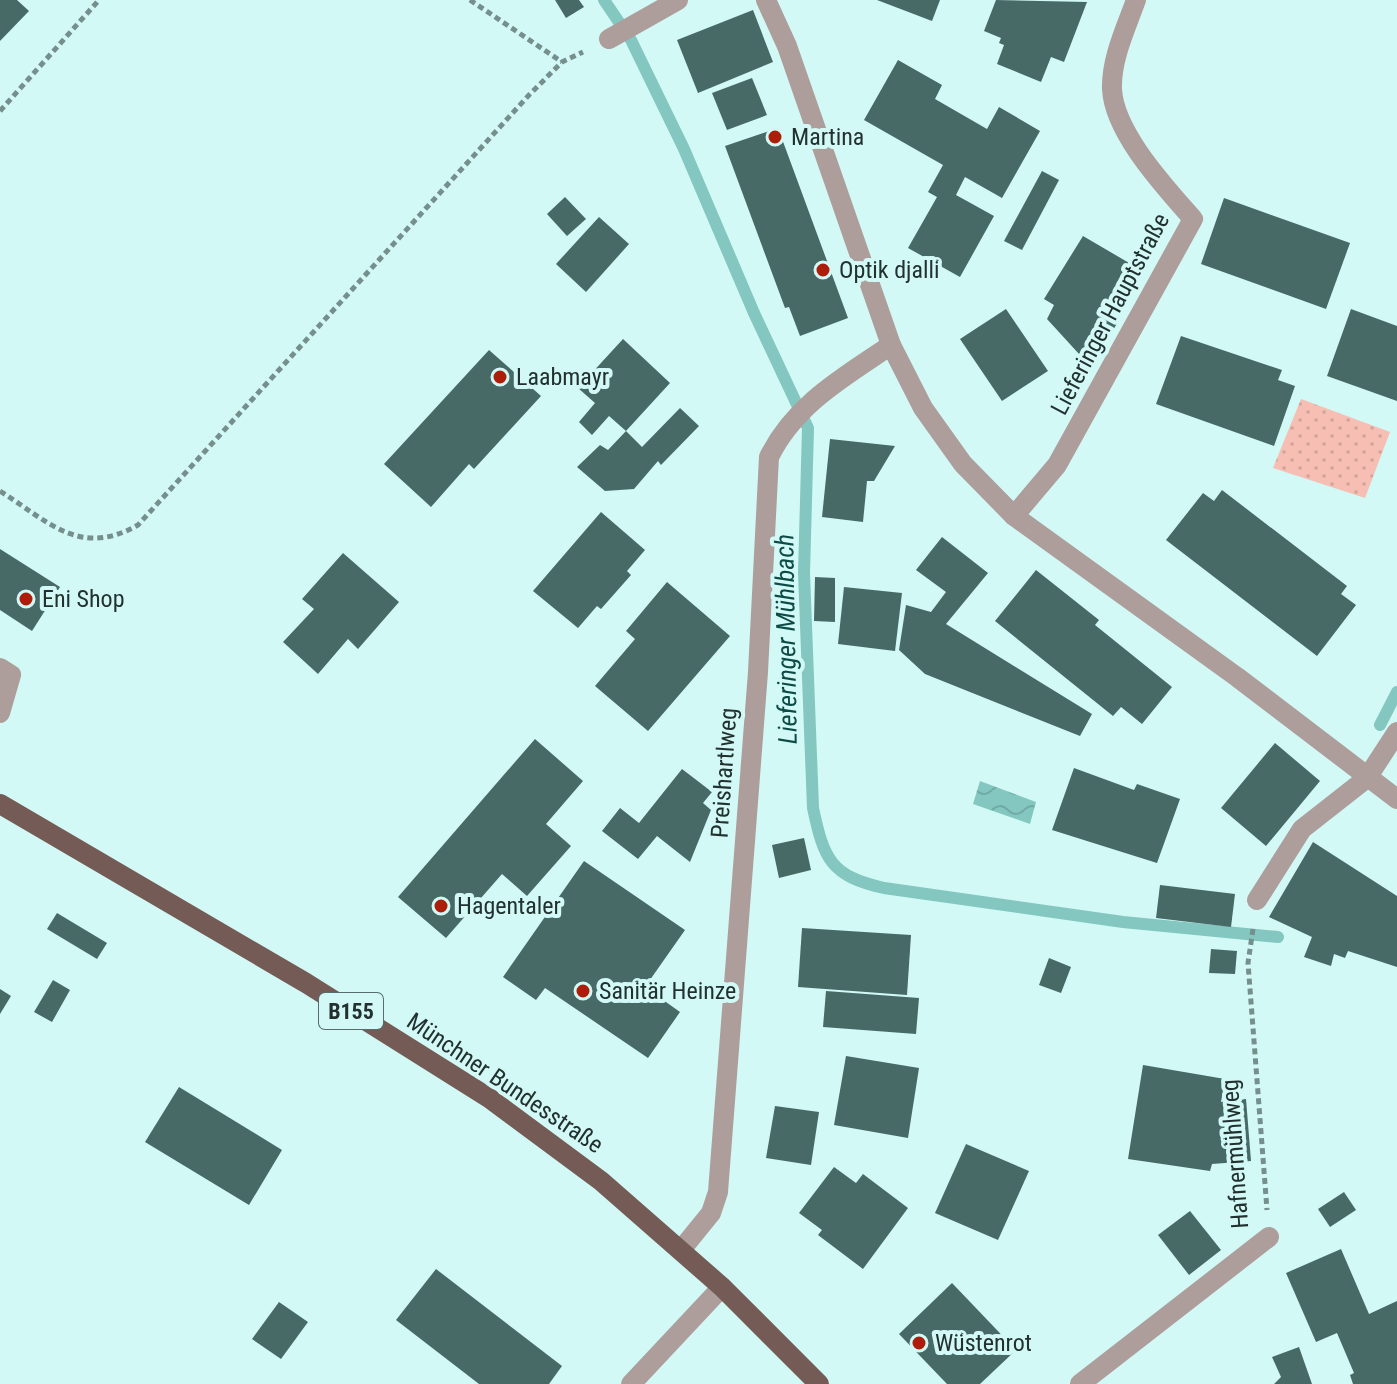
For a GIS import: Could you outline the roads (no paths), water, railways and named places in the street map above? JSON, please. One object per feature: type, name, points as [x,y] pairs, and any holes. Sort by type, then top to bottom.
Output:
[{"type":"main road","name":"Münchner Bundesstraße","points":[[0,804],[306,983],[489,1098],[601,1181],[681,1250],[819,1384]]},
{"type":"street","points":[[609,39],[678,0]]},
{"type":"street","points":[[766,0],[787,46],[891,345],[923,408],[963,464],[1014,516],[1237,677],[1397,799]]},
{"type":"street","name":"Lieferinger Hauptstraße","points":[[1014,516],[1057,465],[1193,219],[1148,166],[1127,133],[1112,91],[1117,54],[1136,0]]},
{"type":"street","name":"Preishartlweg","points":[[681,1250],[711,1213],[718,1192],[758,672],[769,457],[786,427],[815,396],[891,345]]},
{"type":"street","points":[[0,668],[11,675],[0,713]]},
{"type":"street","points":[[1257,900],[1302,829],[1367,778],[1397,732]]},
{"type":"street","name":"Hafnermühlweg","points":[[1080,1384],[1269,1237]]},
{"type":"street","points":[[631,1384],[722,1287]]},
{"type":"water","points":[[980,781],[1036,802],[1030,824],[973,804]]},
{"type":"waterway","name":"Lieferinger Mühlbach","points":[[604,0],[631,40],[684,149],[754,313],[808,428],[804,573],[813,808],[821,841],[833,863],[852,878],[884,888],[1123,922],[1278,937]]},
{"type":"waterway","points":[[1380,725],[1397,692]]},
{"type":"place","name":"Martina","points":[[775,137]]},
{"type":"place","name":"Optik djalli","points":[[823,270]]},
{"type":"place","name":"Laabmayr","points":[[500,377]]},
{"type":"place","name":"Eni Shop","points":[[26,599]]},
{"type":"place","name":"Hagentaler","points":[[441,906]]},
{"type":"place","name":"Sanitär Heinze","points":[[583,991]]},
{"type":"place","name":"Wüstenrot","points":[[919,1343]]}]
